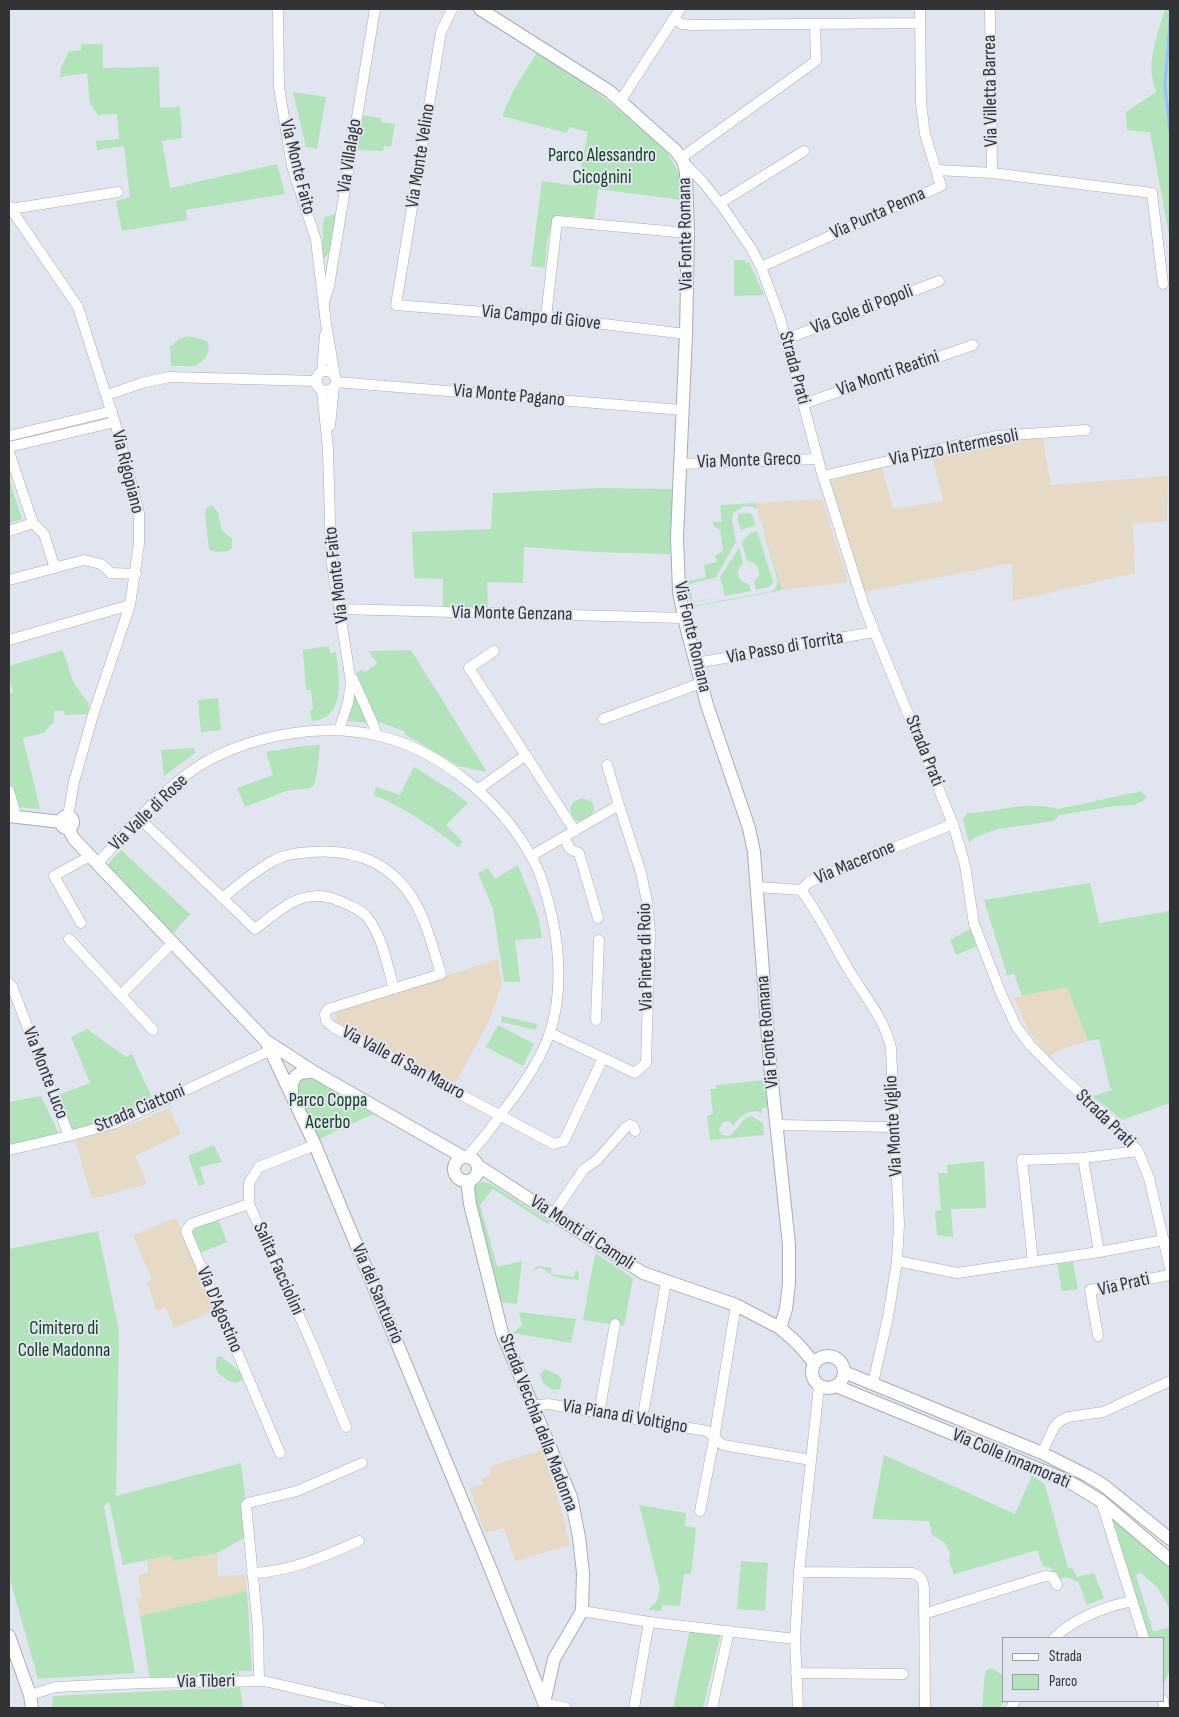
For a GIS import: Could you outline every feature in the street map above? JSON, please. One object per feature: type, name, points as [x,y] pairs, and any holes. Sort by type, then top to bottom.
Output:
[{"type":"street","name":"Via Monte Faito","points":[[278,9],[279,87],[292,166],[316,240],[335,381],[328,449]]},
{"type":"street","name":"Via Villalago","points":[[324,303],[329,286],[375,9]]},
{"type":"street","name":"Via Monte Velino","points":[[396,305],[441,32],[452,9]]},
{"type":"street","name":"Via Fonte Romana","points":[[480,9],[576,69],[621,100],[664,139],[682,160],[686,179],[688,233],[686,334],[676,558],[679,592],[684,618],[701,683],[749,828],[754,852],[767,1026],[790,1264],[786,1309],[780,1328]]},
{"type":"street","points":[[621,100],[680,9]]},
{"type":"street","name":"Via Punta Penna","points":[[761,267],[941,186],[925,134],[921,104],[920,9]]},
{"type":"street","name":"Via Villetta Barrea","points":[[990,9],[992,173]]},
{"type":"street","points":[[673,19],[686,24],[920,23]]},
{"type":"street","points":[[682,160],[816,61],[815,24]]},
{"type":"street","points":[[720,203],[804,151]]},
{"type":"street","name":"Strada Prati","points":[[682,160],[720,203],[761,267],[780,318],[818,459],[864,606],[953,824],[965,866],[974,924],[1000,992],[1016,1026],[1030,1045],[1114,1124],[1138,1151],[1149,1178],[1170,1268]]},
{"type":"street","points":[[936,170],[992,173],[1152,194],[1163,284]]},
{"type":"street","points":[[686,179],[696,178],[702,181]]},
{"type":"street","points":[[10,208],[118,192]]},
{"type":"street","name":"Via Rigopiano","points":[[10,208],[78,307],[112,411],[139,513],[140,528],[136,574],[130,605],[93,715],[74,782],[66,822]]},
{"type":"street","points":[[546,317],[557,221],[688,233]]},
{"type":"street","name":"Via Gole di Popoli","points":[[786,338],[939,281]]},
{"type":"street","name":"Via Campo di Giove","points":[[396,305],[546,317],[686,334]]},
{"type":"street","name":"Via Monte Faito","points":[[326,324],[320,381],[328,449],[331,558],[350,671],[350,692],[339,730]]},
{"type":"street","name":"Via Monti Reatini","points":[[803,404],[974,345]]},
{"type":"street","points":[[107,395],[142,383],[169,377],[320,381],[328,390],[335,381],[328,371],[320,381]]},
{"type":"street","name":"Via Monte Pagano","points":[[335,381],[682,410]]},
{"type":"street","points":[[9,436],[112,411]]},
{"type":"street","points":[[9,447],[115,422]]},
{"type":"street","name":"Via Pizzo Intermesoli","points":[[823,476],[996,436],[1086,430]]},
{"type":"street","points":[[9,452],[12,471],[33,523],[44,534],[55,568]]},
{"type":"street","name":"Via Monte Greco","points":[[680,464],[818,459]]},
{"type":"street","points":[[9,531],[33,523]]},
{"type":"street","points":[[9,580],[84,560],[102,564],[112,572],[136,574]]},
{"type":"street","points":[[9,640],[130,605]]},
{"type":"street","name":"Via Monte Genzana","points":[[339,609],[684,618]]},
{"type":"street","name":"Via Passo di Torrita","points":[[696,663],[874,632]]},
{"type":"street","points":[[494,651],[469,668],[575,831]]},
{"type":"street","name":"Via Monte Faito","points":[[350,671],[374,726],[376,735]]},
{"type":"street","points":[[603,719],[701,683]]},
{"type":"street","name":"Via Valle di Rose","points":[[94,860],[177,780],[207,761],[234,749],[274,737],[339,730],[376,735],[394,740],[442,763],[477,790],[497,810],[532,856],[546,894],[557,949],[556,997],[550,1033],[528,1076],[482,1140],[472,1166]]},
{"type":"street","points":[[477,790],[526,754]]},
{"type":"street","name":"Via Pineta di Roio","points":[[550,1033],[636,1073],[646,1063],[650,934],[647,901],[641,873],[607,766]]},
{"type":"street","points":[[9,791],[12,816],[66,822]]},
{"type":"street","points":[[532,856],[619,805]]},
{"type":"street","points":[[139,818],[255,929],[293,902],[306,897],[321,895],[334,898],[356,908],[366,916],[377,933],[394,989]]},
{"type":"street","name":"Via del Santuario","points":[[66,822],[74,840],[173,942],[270,1047],[315,1145],[532,1670],[544,1706]]},
{"type":"street","name":"Via Macerone","points":[[757,887],[802,890],[809,882],[953,824]]},
{"type":"street","points":[[564,837],[570,849],[579,853],[598,918]]},
{"type":"street","name":"Via Valle di San Mauro","points":[[222,898],[260,868],[277,859],[298,853],[346,852],[374,862],[401,883],[412,898],[421,915],[441,974],[328,1009],[325,1014],[326,1021],[501,1114]]},
{"type":"street","points":[[81,923],[54,876],[94,860]]},
{"type":"street","name":"Via Monte Viglio","points":[[802,890],[886,1030],[891,1048],[898,1224],[897,1261],[888,1317],[873,1383]]},
{"type":"street","points":[[69,939],[154,1030]]},
{"type":"street","points":[[596,1020],[599,940]]},
{"type":"street","points":[[121,995],[173,942]]},
{"type":"street","name":"Via Monte Luco","points":[[9,983],[69,1136]]},
{"type":"street","name":"Via Monti di Campli","points":[[270,1047],[485,1174],[500,1180],[644,1273],[736,1306],[780,1328],[798,1344],[814,1363]]},
{"type":"street","name":"Strada Ciattoni","points":[[9,1150],[116,1123],[270,1047]]},
{"type":"street","points":[[501,1114],[554,1144],[564,1141],[603,1058]]},
{"type":"street","points":[[292,1094],[292,1082],[296,1076],[301,1072],[314,1072]]},
{"type":"street","points":[[777,1125],[894,1126]]},
{"type":"street","points":[[553,1214],[584,1169],[597,1160],[626,1127],[633,1126],[635,1131]]},
{"type":"street","name":"Salita Facciolini","points":[[315,1145],[259,1167],[249,1183],[249,1204],[311,1342],[346,1427]]},
{"type":"street","points":[[1033,1262],[1022,1160],[1083,1158],[1138,1151]]},
{"type":"street","points":[[1083,1158],[1099,1252]]},
{"type":"street","name":"Strada Vecchia della Madonna","points":[[472,1166],[468,1188],[470,1204],[502,1333],[571,1497],[579,1537],[583,1573],[582,1611],[553,1662],[544,1706]]},
{"type":"street","name":"Via D'Agostino","points":[[249,1204],[191,1224],[186,1231],[280,1453]]},
{"type":"street","points":[[897,1261],[957,1273],[1099,1252],[1164,1240]]},
{"type":"street","name":"Via Prati","points":[[1098,1336],[1090,1290],[1170,1275]]},
{"type":"street","points":[[644,1409],[666,1282]]},
{"type":"street","name":"Via Piana di Voltigno","points":[[700,1511],[736,1306]]},
{"type":"street","points":[[599,1413],[615,1324]]},
{"type":"street","points":[[831,1356],[840,1360],[844,1372],[842,1380],[836,1386],[828,1388],[815,1383],[811,1370],[814,1363],[821,1357],[831,1356]]},
{"type":"street","points":[[844,1372],[1042,1453],[1081,1472],[1103,1485],[1170,1539]]},
{"type":"street","points":[[1042,1453],[1054,1427],[1060,1420],[1103,1412],[1170,1381]]},
{"type":"street","points":[[798,1708],[795,1639],[798,1572],[820,1386]]},
{"type":"street","name":"Via Colle Innamorati","points":[[836,1386],[1068,1481],[1100,1501],[1170,1560]]},
{"type":"street","name":"Via Piana di Voltigno","points":[[532,1406],[548,1404],[707,1432],[723,1445],[812,1460]]},
{"type":"street","points":[[259,1681],[258,1629],[245,1510],[248,1503],[297,1491],[362,1463]]},
{"type":"street","points":[[1100,1501],[1144,1637]]},
{"type":"street","points":[[252,1573],[289,1568],[359,1540]]},
{"type":"street","points":[[798,1572],[912,1573],[918,1574],[922,1578],[924,1589],[925,1708]]},
{"type":"street","points":[[924,1614],[1045,1576],[1053,1577],[1058,1585]]},
{"type":"street","points":[[1055,1637],[1088,1616],[1109,1606],[1132,1601]]},
{"type":"street","points":[[582,1611],[649,1622],[795,1639]]},
{"type":"street","points":[[634,1708],[649,1622]]},
{"type":"street","points":[[712,1708],[729,1631]]},
{"type":"street","points":[[9,1636],[30,1695],[32,1708]]},
{"type":"street","points":[[532,1670],[540,1669],[553,1662]]},
{"type":"street","points":[[796,1673],[904,1674]]},
{"type":"street","name":"Via Tiberi","points":[[30,1695],[56,1687],[259,1681],[380,1708]]},
{"type":"street","points":[[544,1706],[566,1708]]},
{"type":"shaded area","points":[[1042,435],[1051,485],[1168,476],[1167,521],[1133,524],[1135,573],[1013,601],[1012,563],[864,592],[829,481],[882,467],[893,509],[943,501],[932,455],[989,439]]},
{"type":"shaded area","points":[[822,499],[848,582],[782,590],[755,503]]},
{"type":"shaded area","points":[[498,959],[502,985],[488,1023],[454,1085],[337,1023],[335,1018],[336,1012]]},
{"type":"shaded area","points":[[1067,987],[1088,1041],[1060,1050],[1049,1057],[1028,1030],[1014,998]]},
{"type":"shaded area","points":[[169,1108],[181,1134],[135,1156],[147,1184],[92,1199],[75,1140],[127,1126]]},
{"type":"shaded area","points":[[176,1218],[216,1310],[174,1328],[166,1307],[157,1311],[147,1282],[152,1280],[133,1235]]},
{"type":"shaded area","points":[[542,1450],[558,1497],[570,1545],[515,1561],[504,1528],[485,1533],[470,1489],[483,1484],[482,1479],[489,1476],[491,1466]]},
{"type":"shaded area","points":[[217,1553],[218,1576],[245,1575],[247,1591],[140,1616],[136,1598],[142,1597],[138,1575],[148,1572],[147,1560],[172,1555],[173,1561]]},
{"type":"green space","points":[[1165,9],[1170,9],[1170,240],[1150,132],[1127,130],[1126,112],[1156,92],[1152,71],[1153,50]]},
{"type":"green space","points":[[81,44],[103,44],[103,68],[159,67],[160,108],[180,107],[182,138],[162,141],[170,188],[277,164],[285,194],[186,210],[187,220],[122,231],[116,201],[130,197],[124,146],[97,150],[96,141],[119,139],[117,114],[98,115],[90,104],[87,73],[60,77],[61,67],[69,52],[81,50]]},
{"type":"green space","name":"Parco Alessandro Cicognini","points":[[538,51],[583,81],[664,149],[680,176],[682,200],[598,189],[594,220],[569,216],[559,219],[554,224],[548,238],[545,268],[531,266],[542,181],[577,186],[588,132],[569,127],[567,133],[502,116],[513,91]]},
{"type":"green space","points":[[293,92],[326,97],[317,149],[306,147]]},
{"type":"green space","points":[[361,115],[381,118],[381,122],[395,124],[391,147],[384,146],[383,151],[356,150]]},
{"type":"green space","points":[[334,214],[337,217],[331,251],[322,260],[323,222],[325,217]]},
{"type":"green space","points":[[734,260],[749,262],[764,295],[734,296]]},
{"type":"green space","points":[[188,336],[207,341],[209,349],[206,357],[195,365],[171,366],[170,347],[179,339]]},
{"type":"green space","points":[[9,479],[22,519],[9,523]]},
{"type":"green space","points":[[599,488],[674,489],[670,554],[594,552],[524,547],[523,583],[487,582],[488,608],[443,608],[443,579],[414,578],[412,532],[491,529],[493,493]]},
{"type":"green space","points":[[755,503],[757,509],[744,506],[733,513],[732,519],[736,542],[717,577],[689,584],[693,602],[723,597],[691,603],[686,582],[706,577],[704,565],[717,562],[715,556],[723,550],[720,530],[714,526],[713,522],[722,522],[720,505]]},
{"type":"green space","points":[[211,505],[218,513],[221,528],[232,539],[232,547],[229,551],[216,552],[209,550],[205,514],[206,509]]},
{"type":"green space","points":[[739,514],[752,514],[755,525],[741,530],[737,518]]},
{"type":"green space","points":[[759,516],[782,590],[692,607],[691,603],[692,606],[773,591],[776,588],[778,581]]},
{"type":"green space","points":[[757,531],[773,582],[769,587],[756,590],[754,582],[759,576],[759,570],[753,562],[747,561],[742,543],[748,535]]},
{"type":"green space","points":[[739,548],[743,563],[740,566],[738,576],[742,581],[749,584],[751,591],[725,596],[720,577]]},
{"type":"green space","points":[[329,646],[330,653],[336,652],[339,684],[336,704],[331,712],[323,718],[312,721],[310,712],[313,708],[311,690],[306,690],[303,650]]},
{"type":"green space","points":[[63,650],[73,682],[89,704],[88,714],[65,715],[64,711],[54,711],[54,723],[44,733],[23,738],[40,809],[15,807],[9,785],[9,694],[13,692],[9,678],[9,666]]},
{"type":"green space","points":[[411,650],[487,772],[458,766],[406,735],[404,731],[379,722],[376,723],[356,682],[356,673],[361,670],[366,672],[377,663],[368,651]]},
{"type":"green space","points":[[353,692],[367,723],[348,721]]},
{"type":"green space","points":[[218,698],[221,730],[201,732],[198,700]]},
{"type":"green space","points":[[320,745],[314,785],[310,788],[286,791],[245,807],[237,788],[273,775],[266,752]]},
{"type":"green space","points":[[194,748],[195,753],[164,776],[161,750]]},
{"type":"green space","points":[[414,767],[468,803],[446,825],[463,842],[458,847],[418,818],[374,795],[376,787],[400,795]]},
{"type":"green space","points":[[1141,791],[1146,797],[1143,801],[1134,805],[1115,806],[1060,815],[1053,821],[998,829],[975,837],[969,843],[963,819],[967,813],[1023,806],[1059,809]]},
{"type":"green space","points":[[582,798],[592,802],[594,810],[589,818],[578,821],[571,813],[571,807],[573,802]]},
{"type":"green space","points":[[121,850],[190,914],[172,935],[108,870],[109,863]]},
{"type":"green space","points":[[518,865],[539,919],[542,938],[515,940],[520,982],[504,982],[493,909],[478,873],[488,868],[495,879]]},
{"type":"green space","points":[[1090,883],[1099,923],[1170,911],[1170,1103],[1122,1120],[1093,1096],[1112,1090],[1112,1088],[1110,1088],[1099,1039],[1088,1041],[1067,987],[1022,996],[1014,974],[1007,975],[984,900]]},
{"type":"green space","points":[[972,928],[976,947],[956,955],[950,940]]},
{"type":"green space","points":[[502,1016],[537,1024],[536,1030],[501,1022]]},
{"type":"green space","points":[[498,1025],[534,1044],[523,1066],[486,1047]]},
{"type":"green space","points":[[87,1029],[126,1057],[132,1054],[154,1102],[108,1122],[74,1133],[58,1095],[90,1083],[71,1037]]},
{"type":"green space","name":"Parco Coppa Acerbo","points":[[308,1078],[319,1082],[373,1114],[317,1140],[296,1090],[297,1079]]},
{"type":"green space","points":[[765,1080],[768,1107],[762,1108],[762,1113],[754,1111],[746,1113],[734,1125],[729,1121],[723,1122],[719,1129],[722,1135],[729,1136],[747,1117],[751,1116],[763,1123],[764,1135],[710,1140],[707,1116],[713,1114],[710,1089],[716,1089],[716,1085]]},
{"type":"green space","points":[[41,1096],[59,1134],[9,1146],[9,1102]]},
{"type":"green space","points":[[214,1145],[222,1162],[200,1167],[205,1184],[199,1186],[188,1156]]},
{"type":"green space","points":[[984,1161],[986,1208],[951,1209],[953,1237],[937,1235],[935,1211],[941,1210],[938,1173],[948,1173],[947,1165]]},
{"type":"green space","points":[[482,1182],[491,1184],[550,1222],[548,1224],[493,1189],[480,1205],[497,1267],[522,1261],[517,1304],[501,1302],[472,1194],[474,1187]]},
{"type":"green space","points":[[218,1219],[227,1242],[200,1253],[191,1233],[192,1228]]},
{"type":"green space","name":"Cimitero di Colle Madonna","points":[[98,1231],[119,1330],[116,1496],[241,1463],[245,1497],[244,1538],[217,1553],[173,1561],[171,1555],[123,1565],[109,1502],[104,1506],[135,1673],[38,1679],[9,1576],[9,1249]]},
{"type":"green space","points":[[595,1253],[633,1278],[624,1326],[583,1320]]},
{"type":"green space","points":[[1073,1262],[1078,1289],[1062,1291],[1057,1264]]},
{"type":"green space","points":[[537,1266],[551,1268],[551,1274],[574,1277],[575,1271],[579,1272],[578,1280],[553,1276],[539,1268],[531,1272]]},
{"type":"green space","points":[[519,1312],[576,1319],[571,1343],[513,1333],[522,1325]]},
{"type":"green space","points":[[220,1356],[241,1372],[242,1380],[235,1383],[217,1372],[217,1357]]},
{"type":"green space","points":[[545,1369],[558,1375],[562,1380],[560,1389],[553,1390],[543,1383],[540,1374]]},
{"type":"green space","points":[[884,1455],[1015,1514],[1032,1475],[1045,1485],[1068,1568],[1072,1568],[1077,1577],[1094,1573],[1104,1598],[1087,1605],[1078,1582],[1067,1577],[1058,1579],[1051,1568],[1043,1566],[1037,1550],[954,1574],[949,1562],[950,1553],[944,1542],[932,1535],[929,1521],[872,1519]]},
{"type":"green space","points":[[639,1505],[686,1513],[685,1526],[696,1528],[691,1574],[684,1574],[680,1606],[662,1605],[661,1611],[648,1610],[656,1602],[660,1589]]},
{"type":"green space","points":[[1107,1515],[1170,1566],[1170,1609],[1157,1587],[1141,1573],[1136,1575],[1153,1632],[1170,1627],[1170,1670],[1164,1684],[1164,1637],[1147,1637]]},
{"type":"green space","points":[[741,1561],[768,1563],[765,1611],[737,1609]]},
{"type":"green space","points":[[247,1591],[252,1671],[239,1671],[239,1678],[150,1680],[140,1616]]},
{"type":"green space","points":[[690,1629],[721,1632],[703,1708],[673,1708]]},
{"type":"green space","points":[[989,1669],[995,1670],[1002,1675],[1002,1702],[1004,1702],[999,1708],[982,1708],[985,1671]]},
{"type":"green space","points":[[240,1687],[243,1708],[52,1708],[53,1696]]},
{"type":"waterway","points":[[1170,20],[1165,86],[1170,131]]}]
